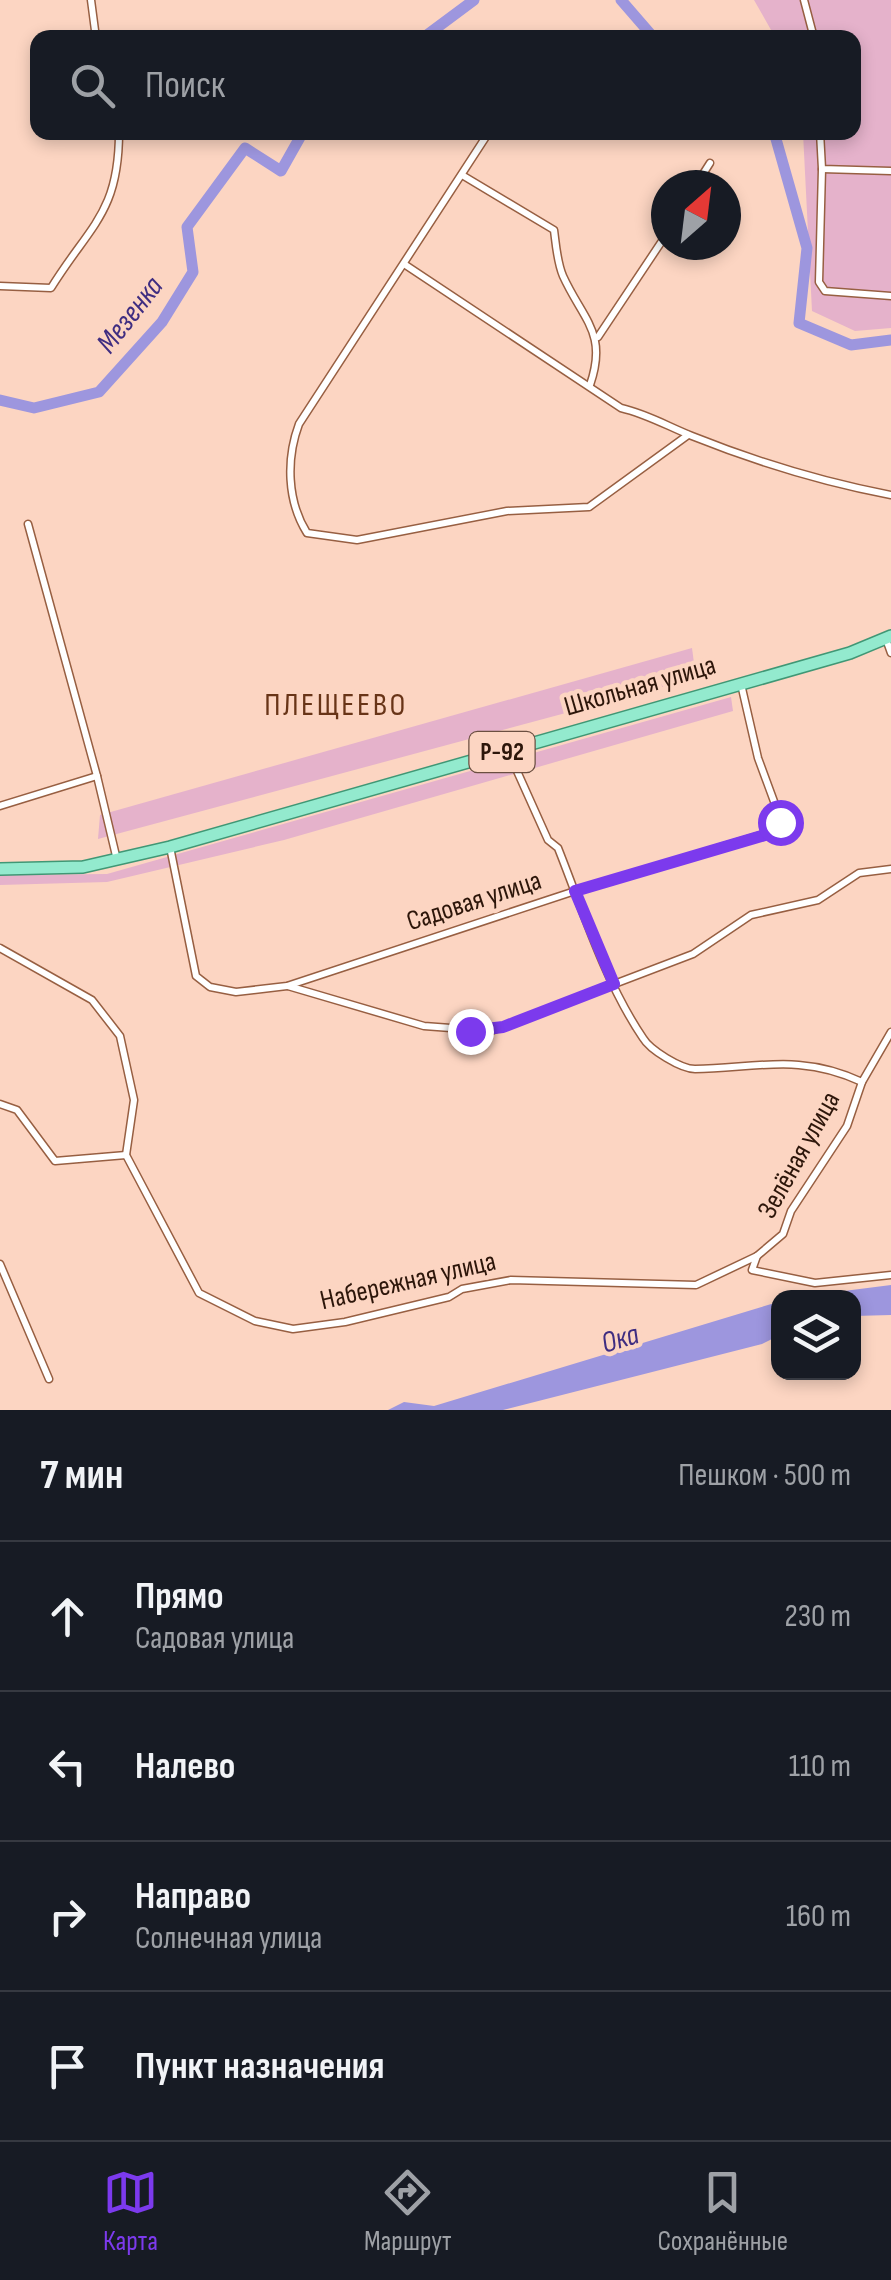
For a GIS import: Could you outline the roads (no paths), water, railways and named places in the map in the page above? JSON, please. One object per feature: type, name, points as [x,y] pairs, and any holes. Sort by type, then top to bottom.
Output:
[{"type":"main road","name":"Школьная улица","points":[[117,860],[850,653],[888,637]]},
{"type":"main road","name":"Р-92","points":[[0,869],[83,866],[117,860]]},
{"type":"street","points":[[91,0],[93,30]]},
{"type":"street","points":[[804,0],[812,30]]},
{"type":"street","points":[[0,286],[51,288],[77,247],[109,208],[116,190],[119,140]]},
{"type":"street","points":[[484,140],[299,424],[290,448],[298,519],[307,534],[357,540],[507,511],[589,507],[688,435]]},
{"type":"street","points":[[820,140],[819,282],[825,291],[891,296]]},
{"type":"street","points":[[706,170],[710,164]]},
{"type":"street","points":[[822,169],[891,171]]},
{"type":"street","points":[[462,175],[554,230],[561,273],[598,338]]},
{"type":"street","points":[[589,385],[597,364],[598,338],[651,258]]},
{"type":"street","points":[[404,264],[621,408],[655,416],[688,435],[812,480],[891,495]]},
{"type":"street","points":[[28,524],[117,860]]},
{"type":"street","points":[[888,637],[891,653]]},
{"type":"street","name":"Садовая улица","points":[[170,848],[194,968],[202,982],[222,990],[250,993],[286,986],[575,891],[776,831],[779,815],[758,758],[741,683]]},
{"type":"street","points":[[508,750],[614,984],[645,1042],[686,1068],[742,1063],[815,1066],[862,1082]]},
{"type":"street","points":[[0,806],[97,776]]},
{"type":"street","points":[[286,986],[424,1026],[480,1031],[513,1024],[693,954],[752,915],[818,900],[860,873],[891,869]]},
{"type":"street","points":[[0,948],[92,1000],[120,1036],[134,1100],[126,1156],[55,1160],[17,1110],[0,1104]]},
{"type":"street","name":"Зелёная улица","points":[[772,1246],[846,1126],[862,1082],[891,1032]]},
{"type":"street","name":"Набережная улица","points":[[126,1156],[199,1293],[255,1321],[293,1329],[345,1322],[511,1280],[696,1285],[772,1246]]},
{"type":"street","points":[[757,1256],[752,1270],[815,1283],[891,1275]]},
{"type":"street","points":[[0,1264],[49,1379]]},
{"type":"waterway","name":"Мезенка","points":[[434,30],[474,0]]},
{"type":"waterway","name":"Мезенка","points":[[621,0],[647,30]]},
{"type":"waterway","name":"Мезенка","points":[[0,400],[34,408],[99,392],[162,322],[193,272],[187,227],[245,148],[281,171],[298,140]]},
{"type":"waterway","name":"Мезенка","points":[[776,140],[807,248],[799,323],[851,345],[891,340]]},
{"type":"district","name":"ПЛЕЩЕЕВО","points":[[336,705]]},
{"type":"water label","name":"Ока","points":[[620,1339]]}]
